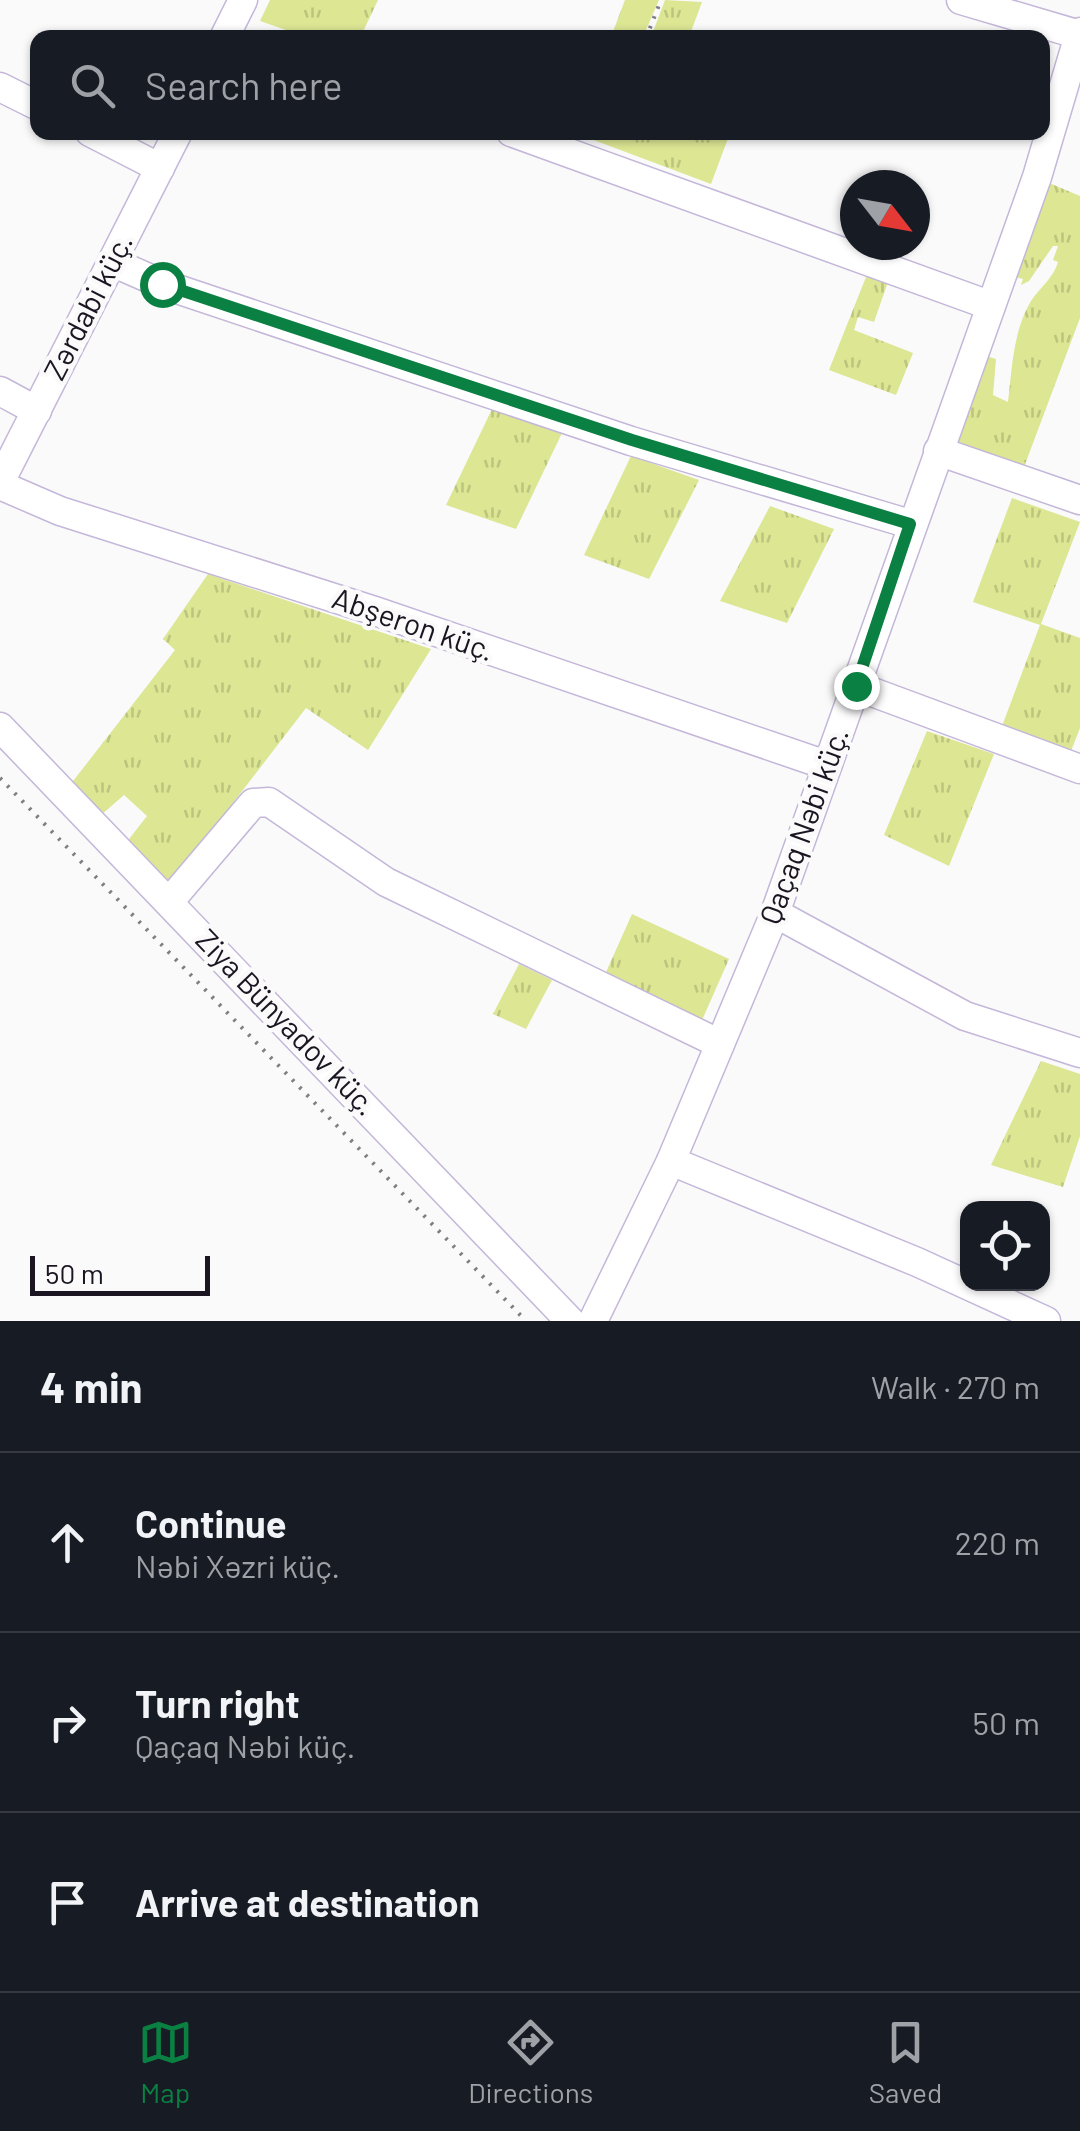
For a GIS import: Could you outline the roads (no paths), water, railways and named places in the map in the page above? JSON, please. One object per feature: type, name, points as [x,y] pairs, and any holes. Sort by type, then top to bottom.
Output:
[{"type":"street","points":[[236,30],[244,0]]},
{"type":"street","points":[[960,0],[1080,34]]},
{"type":"street","name":"Qaçaq Nəbi küç.","points":[[594,1321],[671,1161],[775,913],[988,305],[1070,113],[1080,34]]},
{"type":"street","points":[[0,86],[30,102]]},
{"type":"street","points":[[106,140],[160,168]]},
{"type":"street","name":"Zərdabi küç.","points":[[0,483],[174,140]]},
{"type":"street","points":[[533,140],[988,305]]},
{"type":"street","points":[[112,262],[162,284],[632,440],[910,524]]},
{"type":"street","points":[[0,391],[37,411]]},
{"type":"street","points":[[938,451],[1080,500]]},
{"type":"street","name":"Abşeron küç.","points":[[0,483],[60,511],[375,610],[826,765]]},
{"type":"street","points":[[856,686],[1080,769]]},
{"type":"street","name":"Ziya Bünyadov küç.","points":[[0,727],[570,1321]]},
{"type":"street","points":[[169,902],[253,803],[269,802],[386,882],[720,1044]]},
{"type":"street","points":[[775,913],[948,1008],[1080,1053]]},
{"type":"street","points":[[671,1161],[917,1262],[1046,1321]]}]
